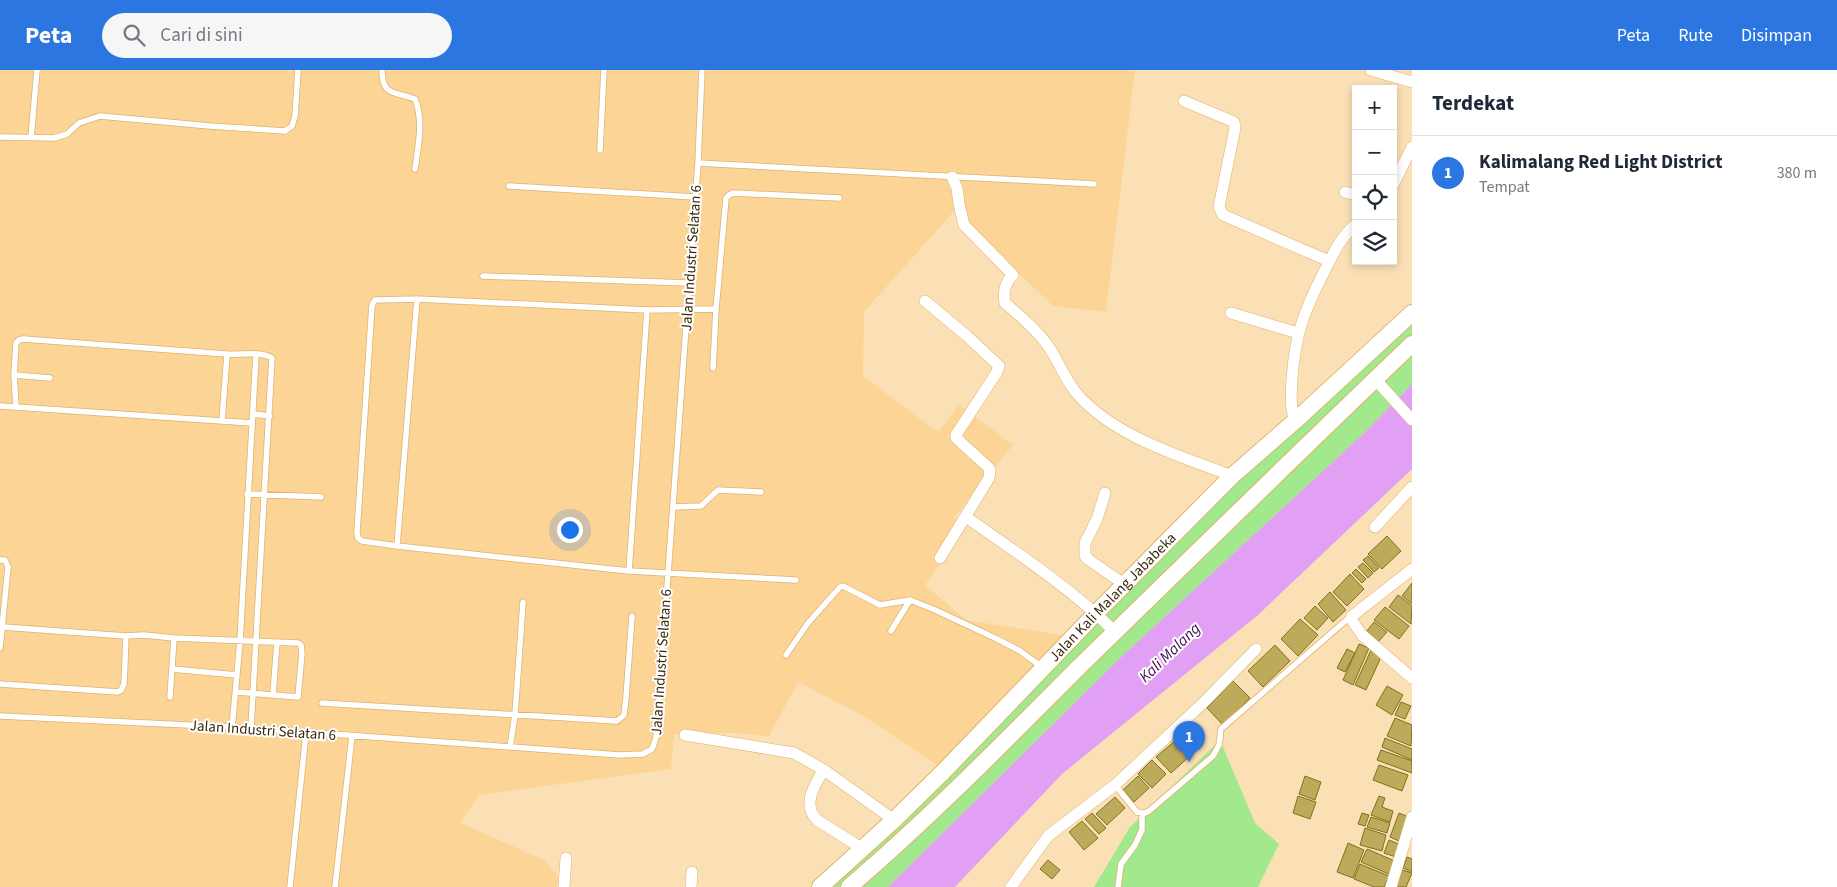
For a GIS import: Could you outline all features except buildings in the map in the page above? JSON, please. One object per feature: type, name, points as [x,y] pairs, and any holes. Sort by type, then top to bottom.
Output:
[{"type":"main road","name":"Jalan Kali Malang Jababeka","points":[[820,887],[894,820],[1232,476],[1295,421],[1412,313]]},
{"type":"main road","name":"Jalan Kali Malang Jababeka","points":[[849,887],[882,859],[953,792],[1115,632],[1380,386],[1412,344]]},
{"type":"street","points":[[1371,70],[1412,82]]},
{"type":"street","points":[[1184,101],[1234,122],[1235,128],[1219,207],[1223,216],[1329,261]]},
{"type":"street","points":[[1397,177],[1412,147]]},
{"type":"street","points":[[952,177],[957,188],[964,225],[1013,275],[1009,279],[1004,292],[1005,303],[1033,327],[1046,343],[1060,364],[1068,383],[1080,396],[1120,430],[1232,476]]},
{"type":"street","points":[[1295,421],[1290,404],[1298,333],[1304,314],[1336,246],[1352,228]]},
{"type":"street","points":[[925,301],[973,341],[998,366],[998,372],[956,433],[956,438],[990,470],[989,478],[940,558]]},
{"type":"street","points":[[1231,313],[1298,333]]},
{"type":"street","points":[[1380,386],[1412,420]]},
{"type":"street","points":[[1375,527],[1412,487]]},
{"type":"street","points":[[1105,493],[1097,518],[1085,543],[1084,551],[1089,560],[1124,584]]},
{"type":"street","points":[[966,517],[1015,551],[1096,613],[1115,632]]},
{"type":"street","points":[[1412,569],[1352,616],[1352,622],[1362,635],[1405,670],[1412,678]]},
{"type":"street","points":[[1010,887],[1048,836],[1115,785],[1201,706],[1256,649]]},
{"type":"street","points":[[685,735],[794,753],[824,770],[894,820]]},
{"type":"street","points":[[824,770],[812,792],[809,802],[811,813],[817,820],[863,849]]},
{"type":"street","points":[[1391,887],[1412,816]]},
{"type":"street","points":[[564,887],[566,858]]},
{"type":"street","points":[[691,887],[692,872]]},
{"type":"lane","points":[[31,138],[37,70]]},
{"type":"lane","points":[[0,137],[54,138],[67,134],[79,123],[100,116],[210,126],[285,130],[292,126],[295,116],[298,70]]},
{"type":"lane","points":[[382,70],[385,88],[392,94],[415,99],[419,134],[415,169]]},
{"type":"lane","points":[[600,150],[604,70]]},
{"type":"lane","name":"Jalan Industri Selatan 6","points":[[0,716],[250,728],[619,755],[643,754],[652,749],[656,738],[698,164],[702,70]]},
{"type":"lane","points":[[698,164],[1094,184]]},
{"type":"lane","points":[[509,186],[695,197]]},
{"type":"lane","points":[[713,368],[716,309],[726,198],[729,194],[733,193],[839,198]]},
{"type":"lane","points":[[483,276],[689,283]]},
{"type":"lane","points":[[716,309],[648,310],[417,299],[375,300],[372,304],[358,538],[362,541],[397,546],[629,571],[796,580]]},
{"type":"lane","points":[[397,546],[417,299]]},
{"type":"lane","points":[[629,571],[648,310]]},
{"type":"lane","points":[[16,406],[14,375],[16,343],[23,339],[270,356],[272,358],[250,728]]},
{"type":"lane","points":[[222,422],[227,354]]},
{"type":"lane","points":[[232,728],[240,641],[256,355]]},
{"type":"lane","points":[[14,375],[50,378]]},
{"type":"lane","points":[[0,406],[222,422],[252,422]]},
{"type":"lane","points":[[253,414],[270,416]]},
{"type":"lane","points":[[673,507],[701,506],[718,490],[761,492]]},
{"type":"lane","points":[[247,494],[321,498]]},
{"type":"lane","points":[[0,560],[5,560],[8,567],[0,648]]},
{"type":"lane","points":[[786,655],[808,623],[841,586],[844,586],[880,605],[910,600],[933,609],[1020,651],[1043,667]]},
{"type":"lane","points":[[891,631],[910,600]]},
{"type":"lane","points":[[510,747],[515,715],[523,602]]},
{"type":"lane","points":[[322,703],[617,721],[621,719],[626,698],[632,616]]},
{"type":"lane","points":[[1142,814],[1149,811],[1214,756],[1219,745],[1221,729],[1352,616]]},
{"type":"lane","points":[[3,627],[126,636],[144,635],[174,638],[298,642],[302,648],[299,696],[236,692]]},
{"type":"lane","points":[[0,684],[118,692],[122,690],[124,684],[126,636]]},
{"type":"lane","points":[[170,697],[174,638]]},
{"type":"lane","points":[[273,695],[278,642]]},
{"type":"lane","points":[[172,669],[237,675]]},
{"type":"lane","points":[[290,887],[306,732]]},
{"type":"lane","points":[[335,887],[352,736]]},
{"type":"lane","points":[[1115,785],[1134,808],[1142,814]]},
{"type":"lane","points":[[1118,887],[1121,864],[1135,845],[1142,830],[1142,814]]},
{"type":"shaded area","points":[[0,70],[1135,70],[1106,312],[1053,306],[954,211],[864,312],[863,376],[938,432],[959,405],[1013,445],[954,517],[966,529],[925,585],[966,620],[1073,637],[945,770],[862,715],[798,682],[769,736],[734,733],[674,734],[671,769],[479,795],[460,823],[544,860],[558,876],[557,887],[0,887]]},
{"type":"green space","points":[[1412,313],[1412,384],[1362,435],[1119,659],[888,887],[820,887],[1043,667]]},
{"type":"green space","points":[[1220,740],[1255,823],[1279,844],[1258,887],[1094,887],[1130,827]]},
{"type":"water","name":"Kali Malang","points":[[1412,384],[1412,469],[1258,615],[1062,774],[955,887],[888,887],[1119,659],[1362,435]]},
{"type":"place","name":"Kalimalang Red Light District","points":[[1189,762]]}]
